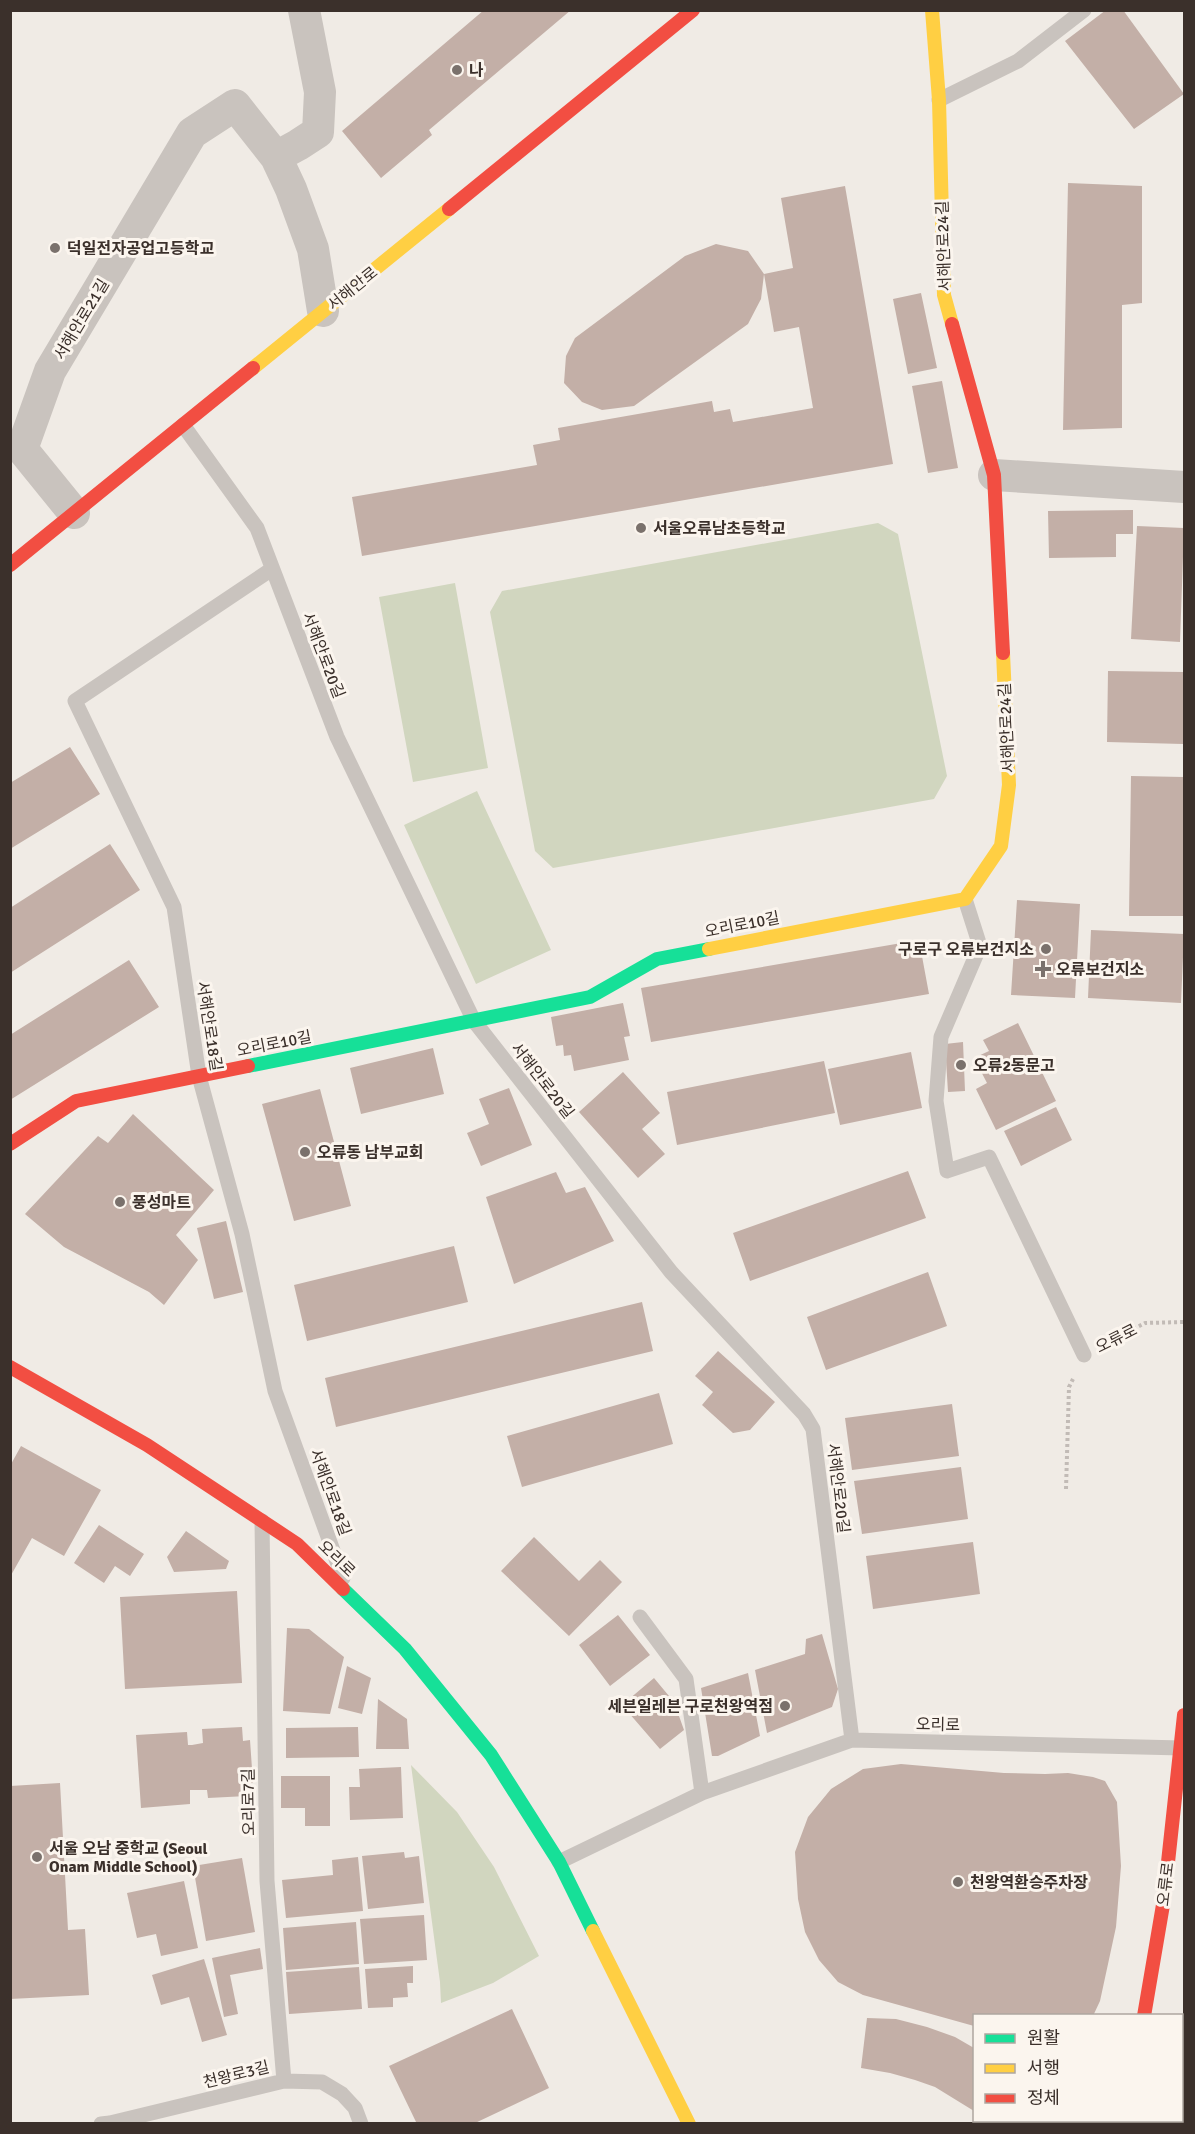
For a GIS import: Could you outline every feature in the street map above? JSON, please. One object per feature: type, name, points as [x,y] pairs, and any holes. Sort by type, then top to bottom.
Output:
[{"type":"main road","name":"서해안로","points":[[10,565],[693,10]]},
{"type":"main road","name":"서해안로24길","points":[[932,10],[939,100],[944,295],[994,475],[1009,784],[1001,846],[965,899]]},
{"type":"main road","name":"오리로10길","points":[[10,1144],[76,1101],[590,997],[657,959],[965,899]]},
{"type":"main road","name":"오리로","points":[[10,1367],[147,1445],[297,1544],[405,1649],[491,1755],[559,1862],[689,2124]]},
{"type":"main road","name":"오류로","points":[[1144,2014],[1164,1899],[1185,1715]]},
{"type":"street","points":[[276,157],[318,132],[320,92],[304,10]]},
{"type":"street","name":"서해안로21길","points":[[74,513],[22,449],[50,371],[192,133],[235,105],[276,157],[291,189],[313,249],[323,311]]},
{"type":"street","points":[[994,475],[1185,487]]},
{"type":"lane","points":[[939,100],[1018,61],[1084,10]]},
{"type":"lane","name":"서해안로20길","points":[[183,424],[257,528],[337,737],[474,1021],[670,1272],[804,1414],[813,1429],[852,1740]]},
{"type":"lane","name":"서해안로18길","points":[[272,570],[75,701],[174,907],[199,1076],[242,1234],[275,1390],[350,1595]]},
{"type":"lane","points":[[965,899],[980,946],[941,1037],[936,1101],[947,1171],[989,1157],[1084,1355]]},
{"type":"lane","name":"오리로7길","points":[[262,1521],[267,1881],[284,2081]]},
{"type":"lane","points":[[640,1617],[686,1679],[702,1793]]},
{"type":"lane","name":"오리로","points":[[559,1862],[702,1793],[852,1740],[1182,1748]]},
{"type":"lane","points":[[1156,1947],[1159,2014]]},
{"type":"lane","name":"천왕로3길","points":[[101,2124],[284,2081],[322,2082],[349,2101],[355,2108],[361,2124]]},
{"type":"path","name":"오류로","points":[[1084,1355],[1145,1323],[1185,1322]]},
{"type":"path","points":[[1066,1489],[1069,1387],[1084,1355]]},
{"type":"green space","points":[[878,523],[898,534],[947,776],[934,799],[553,868],[535,851],[490,612],[502,591]]},
{"type":"green space","points":[[455,583],[488,768],[413,782],[379,597]]},
{"type":"green space","points":[[477,791],[551,950],[476,984],[404,825]]},
{"type":"green space","points":[[411,1765],[457,1812],[494,1867],[539,1956],[493,1983],[441,2003],[440,1982]]},
{"type":"building","name":"나","points":[[484,10],[571,10],[429,130],[432,135],[381,178],[342,131]]},
{"type":"building","points":[[1106,10],[1123,10],[1184,94],[1134,129],[1065,41]]},
{"type":"building","points":[[1068,183],[1142,186],[1142,303],[1122,305],[1122,428],[1063,430]]},
{"type":"building","points":[[845,186],[893,464],[362,556],[352,497],[537,465],[533,445],[560,440],[558,428],[712,401],[714,412],[730,409],[733,422],[813,408],[799,327],[774,332],[764,274],[793,268],[781,198]]},
{"type":"building","points":[[716,244],[748,251],[764,274],[761,299],[748,324],[634,406],[602,410],[582,402],[564,383],[566,356],[575,338],[685,256]]},
{"type":"building","points":[[921,293],[937,368],[908,374],[893,299]]},
{"type":"building","points":[[942,381],[958,468],[928,473],[912,386]]},
{"type":"building","points":[[1133,510],[1133,534],[1116,534],[1116,557],[1049,558],[1048,511]]},
{"type":"building","points":[[1137,526],[1184,528],[1180,642],[1131,639]]},
{"type":"building","points":[[1108,671],[1184,672],[1183,744],[1107,742]]},
{"type":"building","points":[[70,747],[100,794],[10,849],[10,783]]},
{"type":"building","points":[[1131,776],[1184,777],[1183,916],[1129,916]]},
{"type":"building","points":[[110,844],[140,890],[10,973],[10,908]]},
{"type":"building","name":"구로구 오류보건지소","points":[[1017,900],[1080,904],[1075,998],[1011,995]]},
{"type":"building","points":[[1091,930],[1184,934],[1181,1003],[1088,998]]},
{"type":"building","points":[[919,940],[929,994],[651,1042],[641,988]]},
{"type":"building","points":[[129,960],[159,1007],[10,1100],[10,1035]]},
{"type":"building","points":[[623,1003],[630,1036],[624,1037],[629,1060],[574,1071],[571,1055],[564,1056],[563,1045],[556,1046],[551,1017]]},
{"type":"building","points":[[1018,1023],[1056,1101],[996,1130],[976,1089],[987,1083],[974,1058],[989,1051],[983,1040]]},
{"type":"building","points":[[963,1042],[965,1091],[948,1092],[945,1044]]},
{"type":"building","points":[[433,1048],[444,1094],[361,1114],[350,1068]]},
{"type":"building","points":[[911,1052],[922,1108],[840,1125],[828,1069]]},
{"type":"building","points":[[824,1061],[835,1113],[677,1145],[667,1092]]},
{"type":"building","points":[[623,1072],[660,1113],[642,1129],[665,1154],[638,1178],[579,1112]]},
{"type":"building","points":[[509,1088],[532,1145],[481,1166],[467,1133],[489,1124],[479,1099]]},
{"type":"building","points":[[320,1089],[351,1206],[294,1221],[262,1104]]},
{"type":"building","points":[[1056,1107],[1072,1140],[1021,1166],[1004,1131]]},
{"type":"building","name":"풍성마트","points":[[133,1114],[214,1190],[176,1235],[198,1260],[164,1305],[149,1292],[64,1247],[25,1214],[98,1136],[108,1143]]},
{"type":"building","points":[[908,1171],[926,1218],[750,1281],[733,1233]]},
{"type":"building","points":[[556,1172],[566,1193],[585,1187],[614,1241],[514,1284],[486,1197]]},
{"type":"building","points":[[226,1221],[243,1292],[214,1299],[197,1228]]},
{"type":"building","points":[[454,1246],[468,1302],[307,1341],[294,1285]]},
{"type":"building","points":[[928,1272],[947,1326],[826,1370],[807,1317]]},
{"type":"building","points":[[642,1302],[653,1351],[336,1427],[325,1378]]},
{"type":"building","points":[[718,1351],[775,1402],[750,1430],[733,1433],[702,1405],[713,1392],[695,1376]]},
{"type":"building","points":[[659,1393],[673,1444],[522,1487],[507,1436]]},
{"type":"building","points":[[952,1404],[959,1456],[852,1470],[845,1418]]},
{"type":"building","points":[[21,1446],[101,1490],[64,1556],[32,1538],[10,1577],[10,1466]]},
{"type":"building","points":[[961,1467],[968,1519],[862,1534],[854,1481]]},
{"type":"building","points":[[99,1525],[144,1554],[130,1576],[115,1566],[104,1583],[74,1563]]},
{"type":"building","points":[[186,1531],[229,1561],[226,1569],[174,1572],[167,1557]]},
{"type":"building","points":[[534,1537],[579,1581],[600,1560],[622,1582],[569,1636],[501,1571]]},
{"type":"building","points":[[973,1542],[980,1594],[873,1609],[866,1556]]},
{"type":"building","points":[[237,1591],[242,1683],[125,1689],[120,1597]]},
{"type":"building","points":[[618,1615],[650,1655],[610,1686],[579,1645]]},
{"type":"building","points":[[287,1628],[309,1629],[344,1657],[330,1714],[283,1711]]},
{"type":"building","points":[[822,1634],[838,1689],[832,1707],[767,1733],[755,1670],[805,1654],[806,1639]]},
{"type":"building","points":[[347,1666],[371,1678],[362,1714],[338,1708]]},
{"type":"building","points":[[748,1673],[760,1736],[718,1756],[712,1756],[701,1688]]},
{"type":"building","points":[[654,1678],[674,1702],[684,1730],[660,1749],[622,1705]]},
{"type":"building","points":[[378,1699],[407,1719],[409,1749],[376,1749]]},
{"type":"building","points":[[242,1727],[243,1741],[250,1740],[253,1783],[246,1783],[247,1796],[208,1798],[207,1790],[190,1790],[190,1804],[141,1808],[136,1735],[187,1732],[188,1745],[192,1745],[203,1743],[202,1729]]},
{"type":"building","points":[[358,1727],[359,1757],[286,1758],[286,1728]]},
{"type":"building","name":"천왕역환승주차장","points":[[901,1764],[1004,1773],[1068,1773],[1105,1781],[1117,1802],[1121,1866],[1116,1927],[1100,2001],[1094,2014],[973,2014],[973,2026],[863,1995],[838,1982],[819,1960],[805,1932],[798,1899],[795,1852],[808,1817],[831,1789],[863,1769]]},
{"type":"building","points":[[401,1767],[403,1818],[350,1820],[349,1787],[360,1787],[359,1769]]},
{"type":"building","points":[[281,1776],[330,1776],[330,1826],[305,1826],[305,1808],[281,1808]]},
{"type":"building","name":"서울 오남 중학교 (Seoul Onam Middle School)","points":[[60,1783],[68,1930],[85,1929],[89,1995],[10,1999],[10,1786]]},
{"type":"building","points":[[404,1852],[405,1858],[419,1856],[424,1903],[368,1909],[362,1856]]},
{"type":"building","points":[[358,1857],[363,1911],[286,1918],[282,1880],[333,1875],[332,1860]]},
{"type":"building","points":[[242,1858],[255,1932],[206,1941],[193,1866]]},
{"type":"building","points":[[184,1881],[198,1948],[161,1956],[156,1934],[137,1938],[127,1893]]},
{"type":"building","points":[[424,1915],[427,1960],[364,1964],[360,1919]]},
{"type":"building","points":[[356,1922],[359,1964],[286,1970],[283,1928]]},
{"type":"building","points":[[260,1948],[263,1969],[230,1975],[238,2014],[224,2017],[212,1958]]},
{"type":"building","points":[[204,1959],[227,2035],[202,2042],[189,1997],[161,2005],[152,1975]]},
{"type":"building","points":[[413,1966],[413,1983],[407,1983],[408,1997],[393,1998],[393,2007],[368,2008],[365,1969]]},
{"type":"building","points":[[359,1967],[362,2009],[289,2014],[286,1972]]},
{"type":"building","points":[[512,2009],[549,2088],[473,2124],[417,2124],[389,2066]]},
{"type":"building","points":[[867,2018],[896,2019],[955,2037],[973,2047],[973,2110],[935,2087],[890,2073],[861,2068]]},
{"type":"building","points":[[988,2122],[1010,2122],[1008,2124]]},
{"type":"traffic: fast","points":[[248,1066],[590,997],[657,959],[709,949]]},
{"type":"traffic: fast","points":[[343,1589],[405,1649],[491,1755],[559,1862],[593,1931]]},
{"type":"traffic: slow","points":[[932,10],[939,100],[944,295],[952,324]]},
{"type":"traffic: slow","points":[[253,368],[449,209]]},
{"type":"traffic: slow","points":[[709,949],[965,899],[1001,846],[1009,785],[1003,653]]},
{"type":"traffic: slow","points":[[593,1931],[689,2124]]},
{"type":"traffic: jam","points":[[449,209],[693,10]]},
{"type":"traffic: jam","points":[[952,324],[994,475],[1003,653]]},
{"type":"traffic: jam","points":[[10,565],[253,368]]},
{"type":"traffic: jam","points":[[10,1144],[76,1101],[248,1066]]},
{"type":"traffic: jam","points":[[10,1367],[147,1445],[297,1544],[343,1589]]},
{"type":"traffic: jam","points":[[1144,2014],[1164,1899],[1184,1715]]},
{"type":"place","name":"나","points":[[457,70]]},
{"type":"place","name":"덕일전자공업고등학교","points":[[55,248]]},
{"type":"place","name":"서울오류남초등학교","points":[[641,528]]},
{"type":"place","name":"구로구 오류보건지소","points":[[1046,949]]},
{"type":"place","name":"오류보건지소","points":[[1043,969]]},
{"type":"place","name":"오류2동문고","points":[[961,1065]]},
{"type":"place","name":"오류동 남부교회","points":[[305,1152]]},
{"type":"place","name":"풍성마트","points":[[120,1202]]},
{"type":"place","name":"세븐일레븐 구로천왕역점","points":[[785,1706]]},
{"type":"place","name":"서울 오남 중학교 (Seoul Onam Middle School)","points":[[37,1857]]},
{"type":"place","name":"천왕역환승주차장","points":[[958,1882]]}]
